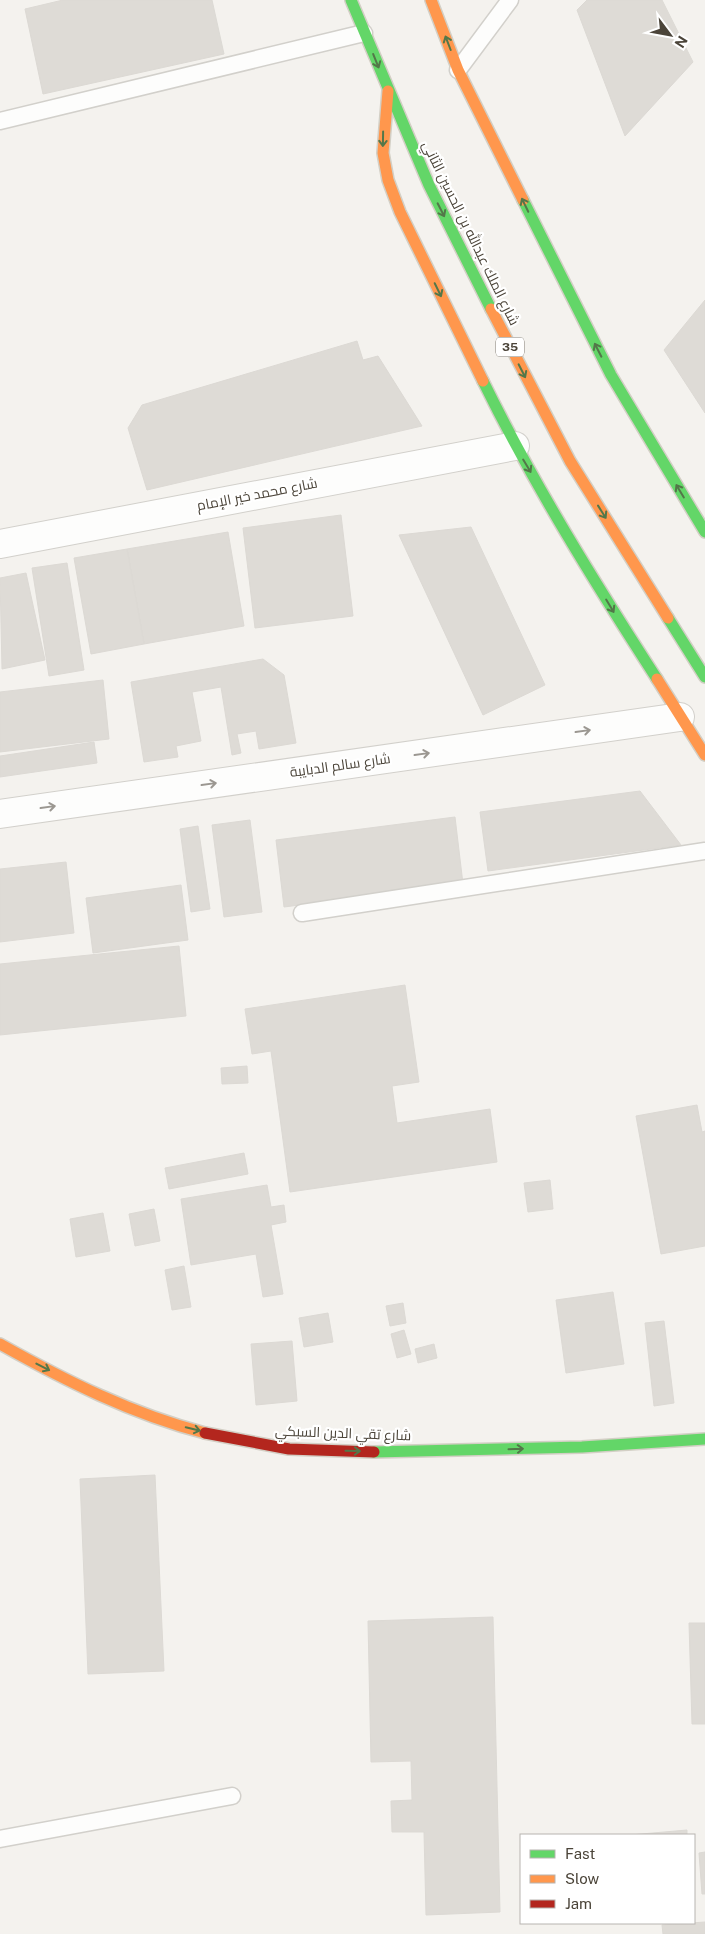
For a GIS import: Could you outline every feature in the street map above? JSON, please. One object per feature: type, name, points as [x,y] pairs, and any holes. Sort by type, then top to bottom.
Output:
[{"type":"main road","name":"شارع الملك عبدالله بن الحسين الثاني","points":[[351,0],[429,185],[556,435],[705,676]]},
{"type":"main road","points":[[431,0],[458,70],[611,375],[705,532]]},
{"type":"main road","points":[[388,91],[383,153],[391,188],[400,212],[515,446],[611,608],[705,755]]},
{"type":"main road","name":"شارع تقي الدين السبكي","points":[[0,1344],[60,1376],[125,1406],[173,1425],[236,1440],[290,1449],[354,1451],[510,1449],[705,1439]]},
{"type":"street","name":"شارع محمد خير الإمام","points":[[0,544],[515,446]]},
{"type":"street","name":"شارع سالم الدبايبة","points":[[0,814],[680,717]]},
{"type":"lane","points":[[458,70],[510,0]]},
{"type":"lane","points":[[0,121],[364,33]]},
{"type":"lane","points":[[302,913],[705,851]]},
{"type":"lane","points":[[0,1839],[232,1796]]},
{"type":"building","points":[[63,0],[212,0],[224,54],[43,94],[25,9]]},
{"type":"building","points":[[587,0],[662,0],[693,62],[625,136],[577,10]]},
{"type":"building","points":[[705,300],[705,413],[664,350]]},
{"type":"building","points":[[357,341],[363,360],[378,356],[422,426],[147,490],[128,428],[142,405]]},
{"type":"building","points":[[341,515],[353,616],[255,628],[243,528]]},
{"type":"building","points":[[471,527],[545,685],[483,715],[399,535]]},
{"type":"building","points":[[228,532],[244,626],[144,644],[127,549]]},
{"type":"building","points":[[127,549],[144,644],[91,654],[74,558]]},
{"type":"building","points":[[67,563],[84,670],[49,676],[32,568]]},
{"type":"building","points":[[26,573],[45,660],[2,669],[0,578]]},
{"type":"building","points":[[263,659],[284,675],[296,743],[259,749],[256,731],[237,734],[241,753],[232,755],[221,687],[192,692],[201,741],[176,746],[178,757],[144,762],[131,682]]},
{"type":"building","points":[[103,680],[109,739],[0,752],[0,692]]},
{"type":"building","points":[[94,742],[97,763],[0,777],[0,756]]},
{"type":"building","points":[[640,791],[681,845],[488,871],[480,812]]},
{"type":"building","points":[[455,817],[463,884],[284,907],[276,840]]},
{"type":"building","points":[[250,820],[262,912],[224,917],[212,825]]},
{"type":"building","points":[[198,826],[210,909],[191,912],[180,829]]},
{"type":"building","points":[[66,862],[74,933],[0,942],[0,869]]},
{"type":"building","points":[[181,885],[188,940],[93,953],[86,898]]},
{"type":"building","points":[[179,946],[186,1016],[0,1035],[0,964]]},
{"type":"building","points":[[405,985],[419,1082],[392,1086],[397,1123],[490,1109],[497,1162],[290,1192],[271,1051],[252,1054],[245,1009]]},
{"type":"building","points":[[247,1066],[248,1083],[222,1084],[221,1068]]},
{"type":"building","points":[[697,1105],[702,1132],[705,1131],[705,1246],[661,1254],[636,1116]]},
{"type":"building","points":[[244,1153],[248,1174],[169,1189],[165,1168]]},
{"type":"building","points":[[550,1180],[553,1209],[528,1212],[524,1183]]},
{"type":"building","points":[[267,1185],[271,1207],[284,1205],[286,1222],[271,1225],[283,1294],[263,1297],[256,1254],[191,1265],[181,1199]]},
{"type":"building","points":[[154,1209],[160,1241],[135,1246],[129,1214]]},
{"type":"building","points":[[103,1213],[110,1251],[76,1257],[70,1219]]},
{"type":"building","points":[[184,1266],[191,1307],[172,1310],[165,1270]]},
{"type":"building","points":[[613,1292],[624,1364],[566,1373],[556,1300]]},
{"type":"building","points":[[403,1303],[406,1323],[390,1326],[386,1306]]},
{"type":"building","points":[[328,1313],[333,1342],[304,1347],[299,1318]]},
{"type":"building","points":[[664,1321],[674,1403],[654,1406],[645,1323]]},
{"type":"building","points":[[404,1330],[411,1354],[397,1358],[391,1334]]},
{"type":"building","points":[[292,1341],[297,1401],[256,1405],[251,1344]]},
{"type":"building","points":[[434,1344],[437,1358],[418,1363],[415,1349]]},
{"type":"building","points":[[155,1475],[164,1671],[88,1674],[80,1479]]},
{"type":"building","points":[[493,1617],[500,1912],[426,1915],[424,1832],[392,1832],[391,1801],[412,1800],[411,1761],[371,1762],[368,1621]]},
{"type":"building","points":[[689,1623],[705,1623],[705,1724],[692,1724]]},
{"type":"building","points":[[687,1830],[687,1834],[641,1834]]},
{"type":"building","points":[[705,1852],[705,1894],[702,1894],[699,1853]]},
{"type":"building","points":[[705,1922],[705,1934],[663,1934],[662,1925]]},
{"type":"traffic: fast","points":[[351,0],[429,185],[491,309]]},
{"type":"traffic: fast","points":[[523,200],[611,375],[705,532]]},
{"type":"traffic: fast","points":[[483,381],[523,458],[566,533],[657,679]]},
{"type":"traffic: fast","points":[[668,618],[705,677]]},
{"type":"traffic: fast","points":[[374,1452],[582,1447],[705,1439]]},
{"type":"traffic: slow","points":[[431,0],[458,70],[523,200]]},
{"type":"traffic: slow","points":[[388,91],[383,153],[388,180],[400,212],[483,381]]},
{"type":"traffic: slow","points":[[491,309],[570,461],[668,618]]},
{"type":"traffic: slow","points":[[657,679],[705,755]]},
{"type":"traffic: slow","points":[[0,1344],[50,1371],[125,1406],[205,1433]]},
{"type":"traffic: jam","points":[[205,1433],[289,1449],[374,1452]]}]
